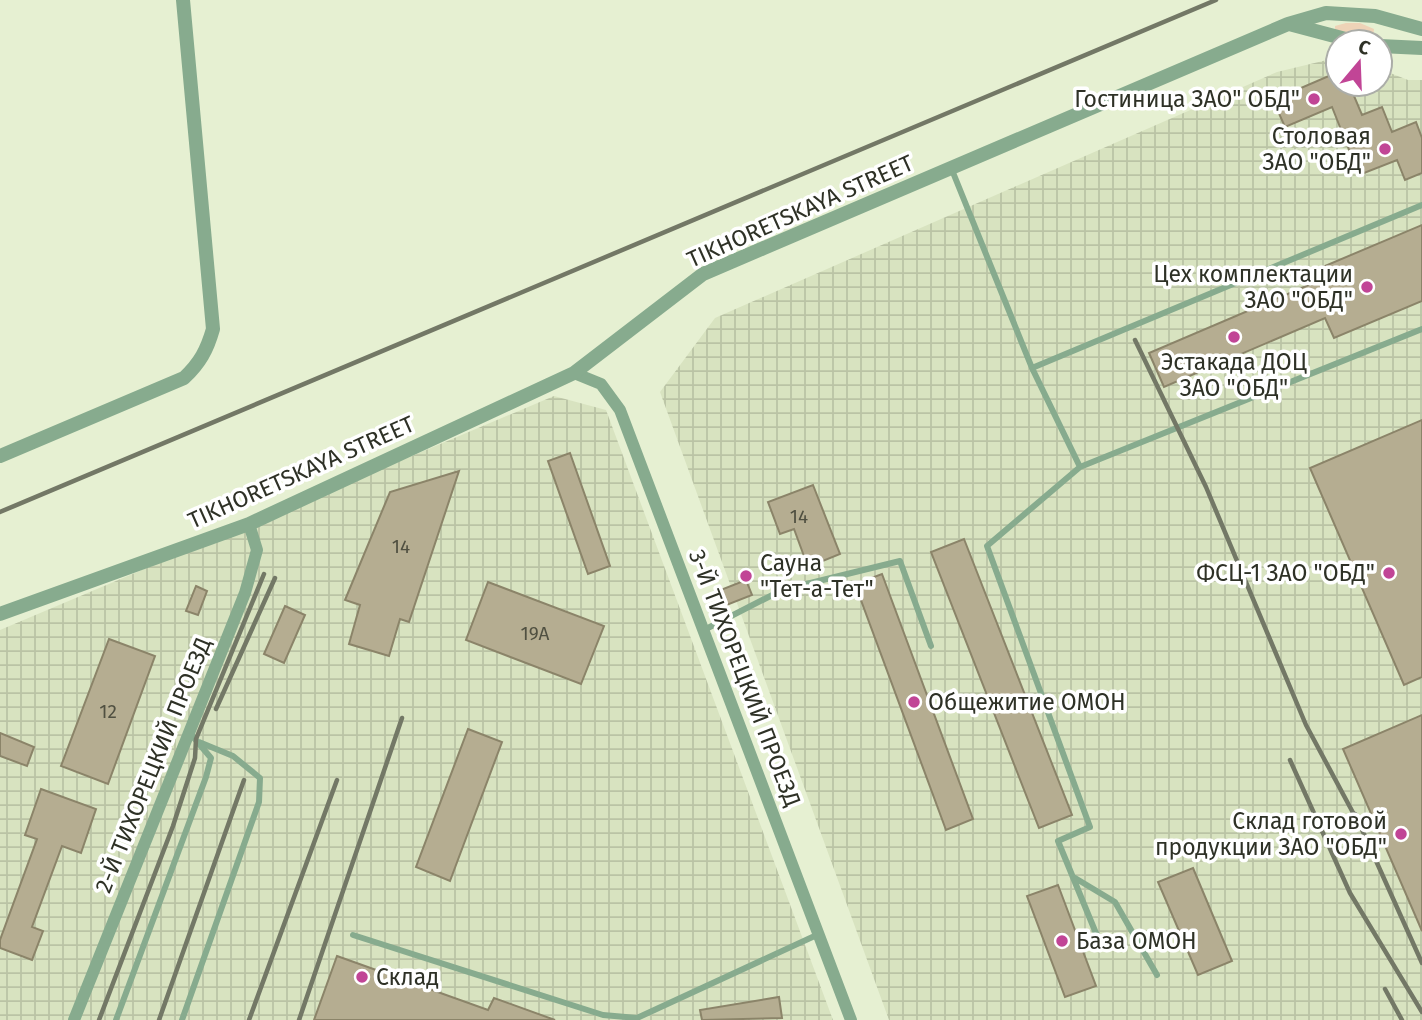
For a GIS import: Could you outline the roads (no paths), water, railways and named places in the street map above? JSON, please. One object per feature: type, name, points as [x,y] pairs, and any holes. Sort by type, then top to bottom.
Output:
[{"type":"street","points":[[0,456],[184,378],[200,362],[209,344],[213,329],[183,0]]},
{"type":"street","name":"TIKHORETSKAYA STREET","points":[[0,614],[248,524],[573,373],[704,274],[1288,24],[1325,13],[1375,16],[1422,29]]},
{"type":"street","points":[[1288,24],[1324,33]]},
{"type":"street","points":[[1394,47],[1422,48]]},
{"type":"street","name":"3-Й ТИХОРЕЦКИЙ ПРОЕЗД","points":[[573,373],[601,384],[620,410],[851,1020]]},
{"type":"street","name":"2-Й ТИХОРЕЦКИЙ ПРОЕЗД","points":[[74,1020],[188,730],[246,593],[257,550],[248,524]]},
{"type":"lane","points":[[951,168],[1032,368],[1080,467]]},
{"type":"lane","points":[[1032,368],[1422,205]]},
{"type":"lane","points":[[1100,943],[1058,841],[1090,827],[987,546],[1080,467],[1422,329]]},
{"type":"lane","points":[[704,630],[782,590],[900,561],[931,646]]},
{"type":"lane","points":[[116,1020],[211,758],[188,730]]},
{"type":"lane","points":[[182,1020],[259,802],[260,778],[233,756],[199,742]]},
{"type":"lane","points":[[1073,877],[1115,902],[1157,975]]},
{"type":"lane","points":[[354,934],[603,1015],[637,1018],[819,934]]},
{"type":"lane","points":[[651,1011],[656,1020]]},
{"type":"railway","points":[[0,512],[1216,0]]},
{"type":"railway","points":[[1135,340],[1206,487],[1306,725],[1358,822]]},
{"type":"railway","points":[[99,1020],[173,826],[195,758],[196,739],[264,574]]},
{"type":"railway","points":[[216,709],[275,578]]},
{"type":"railway","points":[[299,1020],[402,718]]},
{"type":"railway","points":[[1290,760],[1350,893],[1422,1012]]},
{"type":"railway","points":[[159,1020],[244,780]]},
{"type":"railway","points":[[249,1020],[337,780]]},
{"type":"railway","points":[[1355,814],[1422,963]]},
{"type":"railway","points":[[1385,989],[1402,1020]]},
{"type":"place","name":"Гостиница ЗАО\" ОБД\"","points":[[1314,99]]},
{"type":"place","name":"Столовая ЗАО \"ОБД\"","points":[[1385,149]]},
{"type":"place","name":"Цех комплектации ЗАО \"ОБД\"","points":[[1367,287]]},
{"type":"place","name":"Эстакада ДОЦ ЗАО \"ОБД\"","points":[[1234,337]]},
{"type":"place","name":"ФСЦ-1 ЗАО \"ОБД\"","points":[[1389,573]]},
{"type":"place","name":"Сауна \"Тет-а-Тет\"","points":[[746,576]]},
{"type":"place","name":"Общежитие ОМОН","points":[[914,702]]},
{"type":"place","name":"Склад готовой продукции ЗАО \"ОБД\"","points":[[1401,834]]},
{"type":"place","name":"База ОМОН","points":[[1062,941]]},
{"type":"place","name":"Склад","points":[[362,977]]}]
